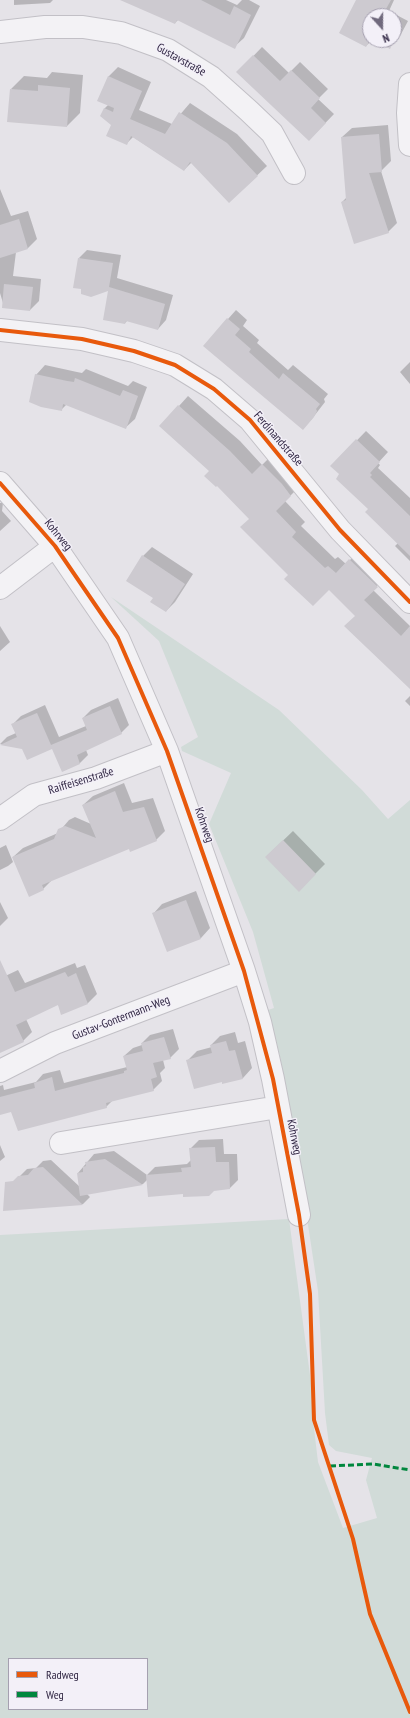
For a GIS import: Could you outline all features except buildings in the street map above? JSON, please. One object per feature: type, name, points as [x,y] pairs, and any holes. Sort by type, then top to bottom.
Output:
[{"type":"street","name":"Gustavstraße","points":[[0,32],[45,27],[83,27],[122,33],[168,50],[211,77],[272,133],[294,173]]},
{"type":"street","points":[[410,84],[408,113],[410,145]]},
{"type":"street","name":"Ferdinandstraße","points":[[0,330],[82,339],[134,351],[176,365],[214,389],[250,420],[340,530],[410,602]]},
{"type":"street","name":"Kohrweg","points":[[0,483],[55,546],[118,638],[167,750],[244,971],[260,1022],[299,1214]]},
{"type":"street","points":[[0,588],[55,546]]},
{"type":"street","name":"Raiffeisenstraße","points":[[0,819],[34,795],[96,778],[167,750]]},
{"type":"street","name":"Gustav-Gontermann-Weg","points":[[0,1072],[55,1043],[244,971]]},
{"type":"street","name":"Kohrweg","points":[[61,1143],[278,1107]]},
{"type":"shaded area","points":[[111,597],[279,710],[362,790],[388,819],[410,800],[410,1718],[0,1718],[0,1235],[289,1219],[312,1390],[312,1412],[318,1462],[343,1528],[377,1518],[366,1480],[372,1458],[336,1451],[329,1445],[325,1413],[318,1291],[291,1112],[279,1052],[268,1010],[274,1008],[253,932],[209,824],[231,773],[182,751],[181,747],[198,737],[159,641]]},
{"type":"marked path","points":[[330,1466],[373,1464],[410,1470]]},
{"type":"cycle path","points":[[0,330],[82,339],[134,351],[175,365],[214,389],[250,420],[340,530],[410,602]]},
{"type":"cycle path","points":[[0,483],[55,546],[118,638],[167,751],[244,971],[273,1079],[299,1215],[310,1294],[314,1420],[353,1539],[370,1614],[410,1712]]}]
